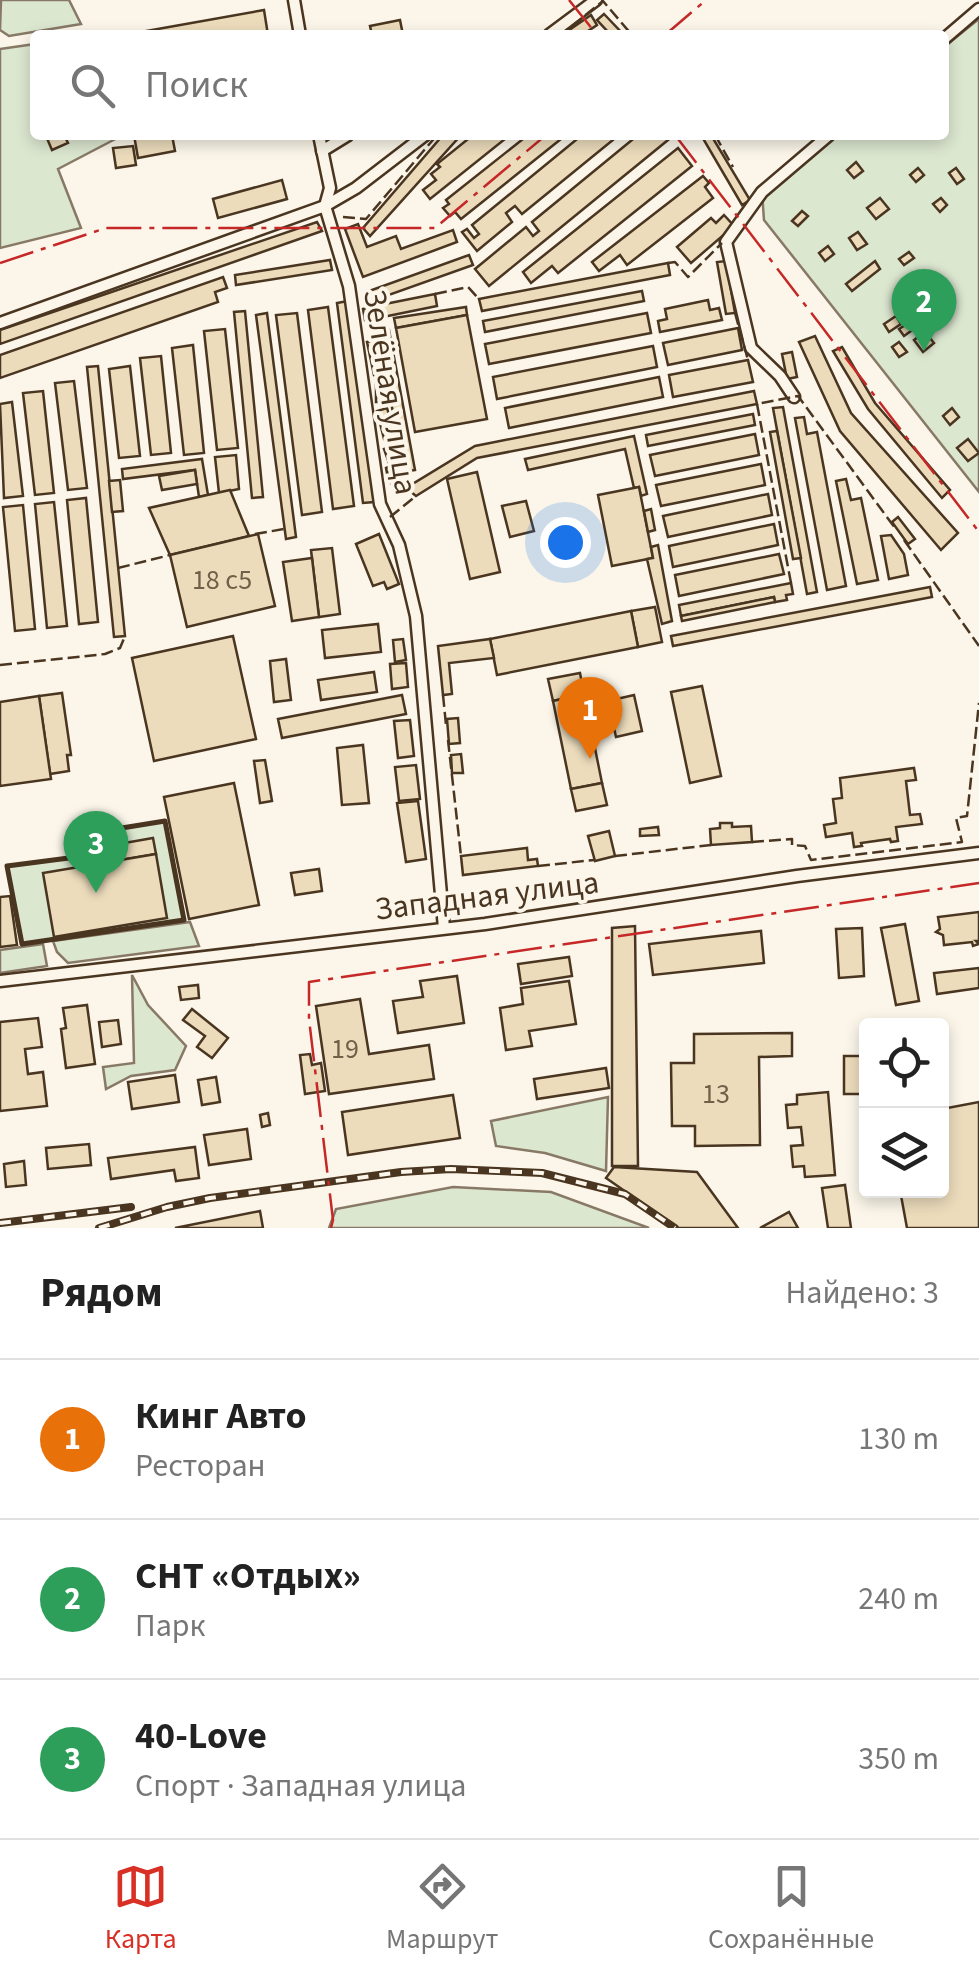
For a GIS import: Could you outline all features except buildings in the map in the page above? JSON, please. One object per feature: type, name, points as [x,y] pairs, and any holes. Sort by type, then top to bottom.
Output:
[{"type":"street","points":[[294,0],[299,30]]},
{"type":"street","points":[[556,30],[596,0]]},
{"type":"street","points":[[949,34],[979,9]]},
{"type":"street","name":"Зелёная улица","points":[[320,140],[330,188],[325,206],[349,286],[380,504],[399,545],[416,616],[444,928]]},
{"type":"street","points":[[322,151],[340,140]]},
{"type":"street","points":[[0,322],[325,206],[418,140]]},
{"type":"street","points":[[794,396],[780,376],[750,348],[724,246],[762,192],[823,140]]},
{"type":"street","name":"Западная улица","points":[[0,982],[444,928],[979,853]]},
{"type":"green space","points":[[1,0],[69,0],[81,24],[9,36],[0,30]]},
{"type":"green space","points":[[979,19],[979,492],[764,220],[762,192],[827,140],[949,140],[949,43]]},
{"type":"green space","points":[[30,45],[30,140],[113,140],[58,169],[81,228],[0,248],[0,49]]},
{"type":"green space","points":[[165,821],[184,920],[22,944],[7,866],[91,855],[91,833]]},
{"type":"green space","points":[[190,922],[199,946],[68,963],[53,941]]},
{"type":"green space","points":[[43,944],[47,966],[0,973],[0,950]]},
{"type":"green space","points":[[132,975],[148,1005],[186,1046],[175,1070],[131,1076],[106,1089],[103,1067],[134,1063]]},
{"type":"green space","points":[[608,1097],[606,1171],[545,1153],[496,1146],[491,1121]]},
{"type":"green space","points":[[453,1187],[551,1192],[649,1228],[329,1228],[336,1209]]},
{"type":"railway","points":[[99,1228],[210,1198],[451,1169],[542,1173],[625,1194],[675,1228]]},
{"type":"railway","points":[[0,1223],[131,1207]]},
{"type":"fence","points":[[572,26],[603,1],[628,30]]},
{"type":"fence","points":[[343,217],[366,219],[433,140]]},
{"type":"fence","points":[[718,140],[733,167]]},
{"type":"fence","points":[[668,263],[675,262],[688,277],[722,243]]},
{"type":"fence","points":[[435,294],[468,287],[479,299]]},
{"type":"fence","points":[[735,313],[748,360]]},
{"type":"fence","points":[[791,583],[757,404],[798,396],[895,528]]},
{"type":"fence","points":[[390,517],[416,496]]},
{"type":"fence","points":[[255,534],[284,529]]},
{"type":"fence","points":[[904,540],[979,646]]},
{"type":"fence","points":[[118,568],[170,555]]},
{"type":"fence","points":[[0,665],[105,654],[120,648],[125,636]]},
{"type":"fence","points":[[443,695],[446,725]]},
{"type":"fence","points":[[752,842],[792,839],[792,845],[805,846],[811,860],[962,842],[956,818],[967,816],[979,703]]},
{"type":"fence","points":[[448,740],[461,856]]},
{"type":"fence","points":[[615,856],[711,845]]},
{"type":"fence","points":[[538,866],[594,860]]},
{"type":"wall","points":[[165,821],[184,920],[22,944],[7,866],[92,855],[91,833],[165,821]]},
{"type":"power","points":[[569,0],[593,30]]},
{"type":"power","points":[[671,30],[706,0]]},
{"type":"power","points":[[0,263],[106,228],[435,228],[540,140]]},
{"type":"power","points":[[679,140],[979,532]]},
{"type":"power","points":[[331,1228],[309,1019],[309,982],[979,883]]},
{"type":"place","name":"СНТ «Отдых»","points":[[924,351]]},
{"type":"place","name":"Кинг Авто","points":[[590,759]]},
{"type":"place","name":"40-Love","points":[[96,893]]}]
